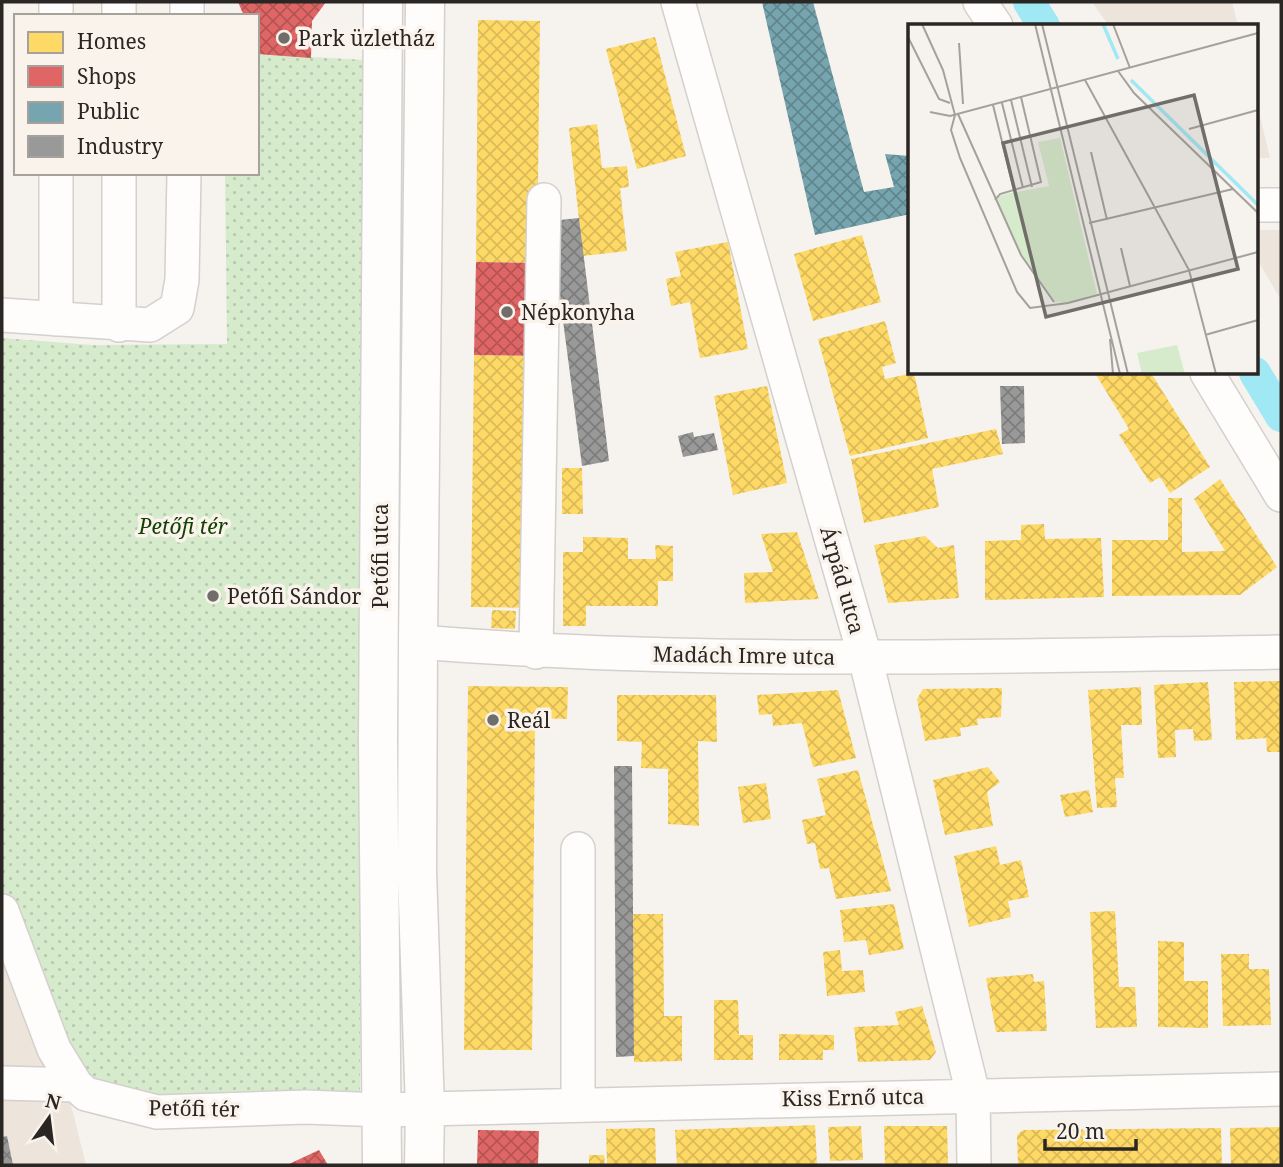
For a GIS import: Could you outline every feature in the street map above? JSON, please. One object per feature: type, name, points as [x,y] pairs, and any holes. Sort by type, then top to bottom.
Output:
[{"type":"main road","name":"Petőfi utca","points":[[382,1165],[378,727],[383,2]]},
{"type":"main road","name":"Petőfi utca","points":[[424,1165],[425,1109],[418,871],[418,642],[425,2]]},
{"type":"street","name":"Árpád utca","points":[[678,2],[865,657],[973,1094],[974,1165]]},
{"type":"street","points":[[980,2],[995,24]]},
{"type":"street","points":[[56,175],[56,320]]},
{"type":"street","points":[[119,175],[119,325]]},
{"type":"street","points":[[2,315],[150,325],[177,308],[182,280],[184,175]]},
{"type":"street","points":[[536,652],[544,200]]},
{"type":"street","points":[[1258,205],[1281,205]]},
{"type":"street","points":[[1208,374],[1281,495]]},
{"type":"street","name":"Madách Imre utca","points":[[418,642],[536,652],[865,657],[1281,652]]},
{"type":"street","points":[[578,849],[578,1104]]},
{"type":"street","points":[[2,911],[41,1018],[76,1086],[2,1083]]},
{"type":"street","name":"Petőfi tér","points":[[76,1086],[86,1094],[157,1112],[306,1107],[425,1109]]},
{"type":"street","name":"Kiss Ernő utca","points":[[425,1109],[973,1094],[1281,1089]]},
{"type":"shaded area","points":[[1092,2],[1232,2],[1238,24],[1108,24]]},
{"type":"shaded area","points":[[1258,108],[1270,158],[1258,158]]},
{"type":"shaded area","points":[[1258,230],[1281,230],[1281,300],[1258,261]]},
{"type":"shaded area","points":[[2,924],[65,1081],[86,1165],[2,1165]]},
{"type":"green space","name":"Petőfi tér","points":[[259,54],[366,60],[360,1101],[185,1109],[83,1086],[2,900],[2,338],[92,345],[227,344],[225,175],[259,175]]},
{"type":"building: Homes","points":[[478,20],[540,21],[537,263],[476,262]]},
{"type":"building: Homes","points":[[655,37],[686,156],[637,169],[606,49]]},
{"type":"building: Homes","points":[[597,124],[602,168],[627,166],[629,187],[620,188],[627,251],[583,256],[569,128]]},
{"type":"building: Homes","points":[[862,235],[881,302],[813,321],[794,254]]},
{"type":"building: Homes","points":[[728,242],[748,349],[700,358],[690,302],[671,306],[666,279],[681,276],[675,252]]},
{"type":"building: Homes","points":[[885,321],[896,363],[882,367],[885,379],[914,374],[928,438],[850,456],[818,339]]},
{"type":"building: Homes","points":[[474,355],[538,356],[535,608],[471,607]]},
{"type":"building: Homes","points":[[1096,374],[1152,374],[1210,467],[1170,493],[1160,477],[1150,483],[1119,435],[1129,429]]},
{"type":"building: Homes","points":[[767,386],[787,483],[733,495],[714,396]]},
{"type":"building: Homes","points":[[996,429],[1003,454],[932,469],[939,507],[864,523],[851,459]]},
{"type":"building: Homes","points":[[562,468],[582,468],[583,514],[562,514]]},
{"type":"building: Homes","points":[[1220,479],[1277,567],[1240,595],[1112,596],[1112,540],[1168,540],[1168,498],[1182,498],[1182,552],[1225,551],[1194,499]]},
{"type":"building: Homes","points":[[1044,524],[1045,539],[1101,538],[1104,597],[985,600],[985,541],[1021,540],[1021,525]]},
{"type":"building: Homes","points":[[797,532],[819,599],[745,603],[744,573],[773,572],[761,534]]},
{"type":"building: Homes","points":[[925,536],[938,548],[954,545],[959,598],[888,603],[874,545]]},
{"type":"building: Homes","points":[[583,537],[628,538],[628,559],[656,559],[655,545],[673,546],[673,581],[658,581],[658,606],[586,606],[586,626],[563,626],[563,552],[583,552]]},
{"type":"building: Homes","points":[[492,610],[516,611],[515,629],[491,628]]},
{"type":"building: Homes","points":[[1281,681],[1281,752],[1267,752],[1266,738],[1236,740],[1234,682]]},
{"type":"building: Homes","points":[[1208,682],[1212,740],[1194,741],[1193,729],[1175,730],[1176,757],[1158,758],[1154,685]]},
{"type":"building: Homes","points":[[468,686],[568,687],[567,719],[535,718],[532,1050],[464,1050]]},
{"type":"building: Homes","points":[[1141,687],[1142,725],[1121,725],[1124,778],[1115,778],[1117,807],[1097,808],[1088,690]]},
{"type":"building: Homes","points":[[1002,688],[1001,717],[977,719],[978,725],[960,728],[961,736],[925,741],[917,699],[923,689]]},
{"type":"building: Homes","points":[[838,690],[856,758],[813,767],[802,723],[773,726],[772,714],[759,715],[757,695]]},
{"type":"building: Homes","points":[[617,695],[716,695],[717,742],[698,741],[699,826],[668,824],[668,769],[641,768],[642,742],[617,741]]},
{"type":"building: Homes","points":[[988,767],[1000,782],[987,792],[993,826],[945,835],[933,780]]},
{"type":"building: Homes","points":[[858,770],[891,891],[836,899],[829,868],[820,869],[815,843],[807,844],[802,820],[826,815],[817,779]]},
{"type":"building: Homes","points":[[766,783],[771,819],[743,823],[738,787]]},
{"type":"building: Homes","points":[[1089,790],[1093,812],[1065,817],[1060,795]]},
{"type":"building: Homes","points":[[996,846],[1000,865],[1021,860],[1029,897],[1008,901],[1011,917],[969,927],[954,856]]},
{"type":"building: Homes","points":[[894,904],[904,949],[869,955],[866,940],[844,942],[840,910]]},
{"type":"building: Homes","points":[[1115,911],[1119,987],[1135,987],[1137,1027],[1096,1028],[1090,912]]},
{"type":"building: Homes","points":[[633,914],[663,914],[664,1016],[682,1016],[682,1061],[634,1062]]},
{"type":"building: Homes","points":[[1158,941],[1184,942],[1184,981],[1208,981],[1208,1028],[1158,1027]]},
{"type":"building: Homes","points":[[840,950],[842,971],[863,970],[865,992],[827,996],[823,952]]},
{"type":"building: Homes","points":[[1221,954],[1249,954],[1249,969],[1269,969],[1271,1025],[1223,1026]]},
{"type":"building: Homes","points":[[1033,974],[1034,982],[1044,981],[1047,1031],[996,1032],[986,978]]},
{"type":"building: Homes","points":[[714,1000],[738,1000],[739,1035],[753,1035],[753,1060],[714,1060]]},
{"type":"building: Homes","points":[[922,1006],[936,1052],[930,1060],[858,1062],[854,1027],[899,1025],[895,1012]]},
{"type":"building: Homes","points":[[779,1034],[834,1035],[834,1050],[823,1050],[823,1060],[779,1060]]},
{"type":"building: Homes","points":[[815,1125],[817,1165],[677,1165],[675,1130]]},
{"type":"building: Homes","points":[[861,1126],[863,1160],[830,1161],[828,1127]]},
{"type":"building: Homes","points":[[884,1126],[947,1126],[948,1165],[885,1165]]},
{"type":"building: Homes","points":[[1281,1127],[1281,1165],[1231,1165],[1230,1128]]},
{"type":"building: Homes","points":[[655,1128],[656,1165],[607,1165],[606,1129]]},
{"type":"building: Homes","points":[[1221,1128],[1222,1165],[1018,1165],[1017,1135],[1023,1130]]},
{"type":"building: Homes","points":[[589,1155],[604,1155],[605,1165],[589,1165]]},
{"type":"building: Shops","name":"Park üzletház","points":[[238,2],[326,2],[312,21],[311,58],[259,54],[259,14],[243,14]]},
{"type":"building: Shops","points":[[476,262],[537,263],[538,356],[474,355]]},
{"type":"building: Shops","points":[[478,1130],[539,1131],[538,1165],[477,1165]]},
{"type":"building: Shops","points":[[319,1150],[328,1165],[287,1165]]},
{"type":"building: Public","points":[[762,2],[813,2],[864,192],[894,187],[885,154],[908,156],[908,214],[815,235]]},
{"type":"building: Industry","points":[[579,218],[609,461],[582,466],[550,221]]},
{"type":"building: Industry","points":[[1000,386],[1024,386],[1025,443],[1002,444]]},
{"type":"building: Industry","points":[[693,432],[694,437],[714,433],[718,450],[683,457],[678,436]]},
{"type":"building: Industry","points":[[614,766],[632,766],[634,1056],[616,1057]]},
{"type":"building: Industry","points":[[7,1136],[13,1165],[2,1165],[2,1137]]},
{"type":"waterway","points":[[1029,2],[1043,24]]},
{"type":"waterway","points":[[1256,374],[1281,416]]},
{"type":"place","name":"Park üzletház","points":[[284,38]]},
{"type":"place","name":"Népkonyha","points":[[507,312]]},
{"type":"place","name":"Petőfi Sándor","points":[[213,596]]},
{"type":"place","name":"Reál","points":[[493,720]]}]
